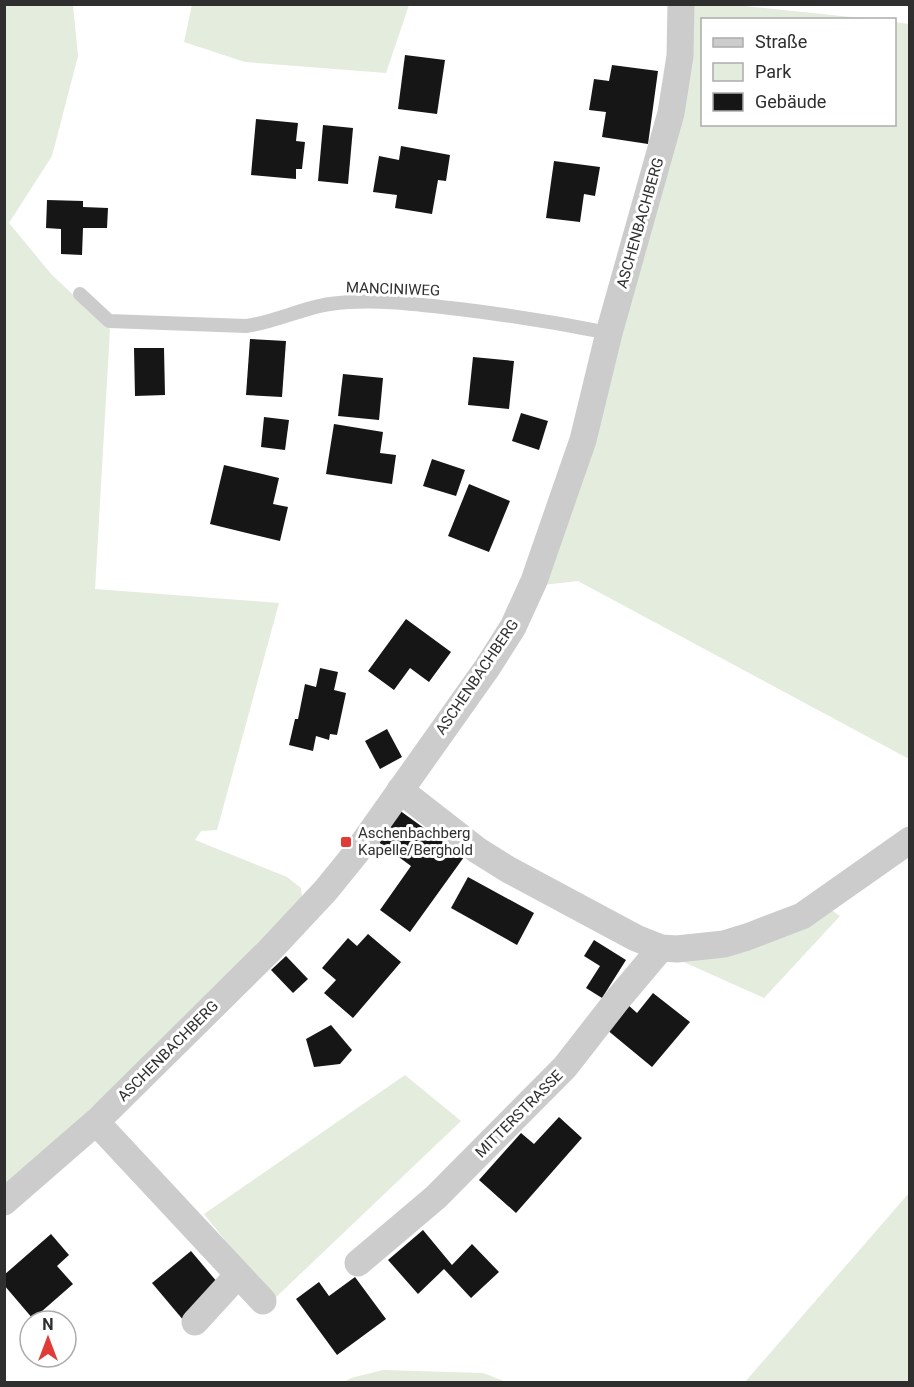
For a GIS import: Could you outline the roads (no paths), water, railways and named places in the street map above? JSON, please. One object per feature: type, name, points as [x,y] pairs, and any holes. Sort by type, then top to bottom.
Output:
[{"type":"street","name":"ASCHENBACHBERG","points":[[4,1203],[96,1122],[269,951],[326,890],[356,853],[487,668],[513,627],[534,581],[583,440],[609,333],[671,113],[680,56],[681,4]]},
{"type":"street","points":[[400,790],[477,850],[509,870],[626,933],[661,948],[677,949],[724,944],[802,916],[909,840]]},
{"type":"street","name":"MITTERSTRASSE","points":[[358,1263],[436,1197],[565,1067],[661,948]]},
{"type":"street","points":[[96,1122],[263,1301]]},
{"type":"street","points":[[195,1322],[238,1275]]},
{"type":"lane","name":"MANCINIWEG","points":[[80,294],[109,321],[246,326],[327,304],[351,302],[415,304],[529,317],[609,333]]},
{"type":"place","name":"Aschenbachberg Kapelle/Berghold","points":[[346,842]]}]
